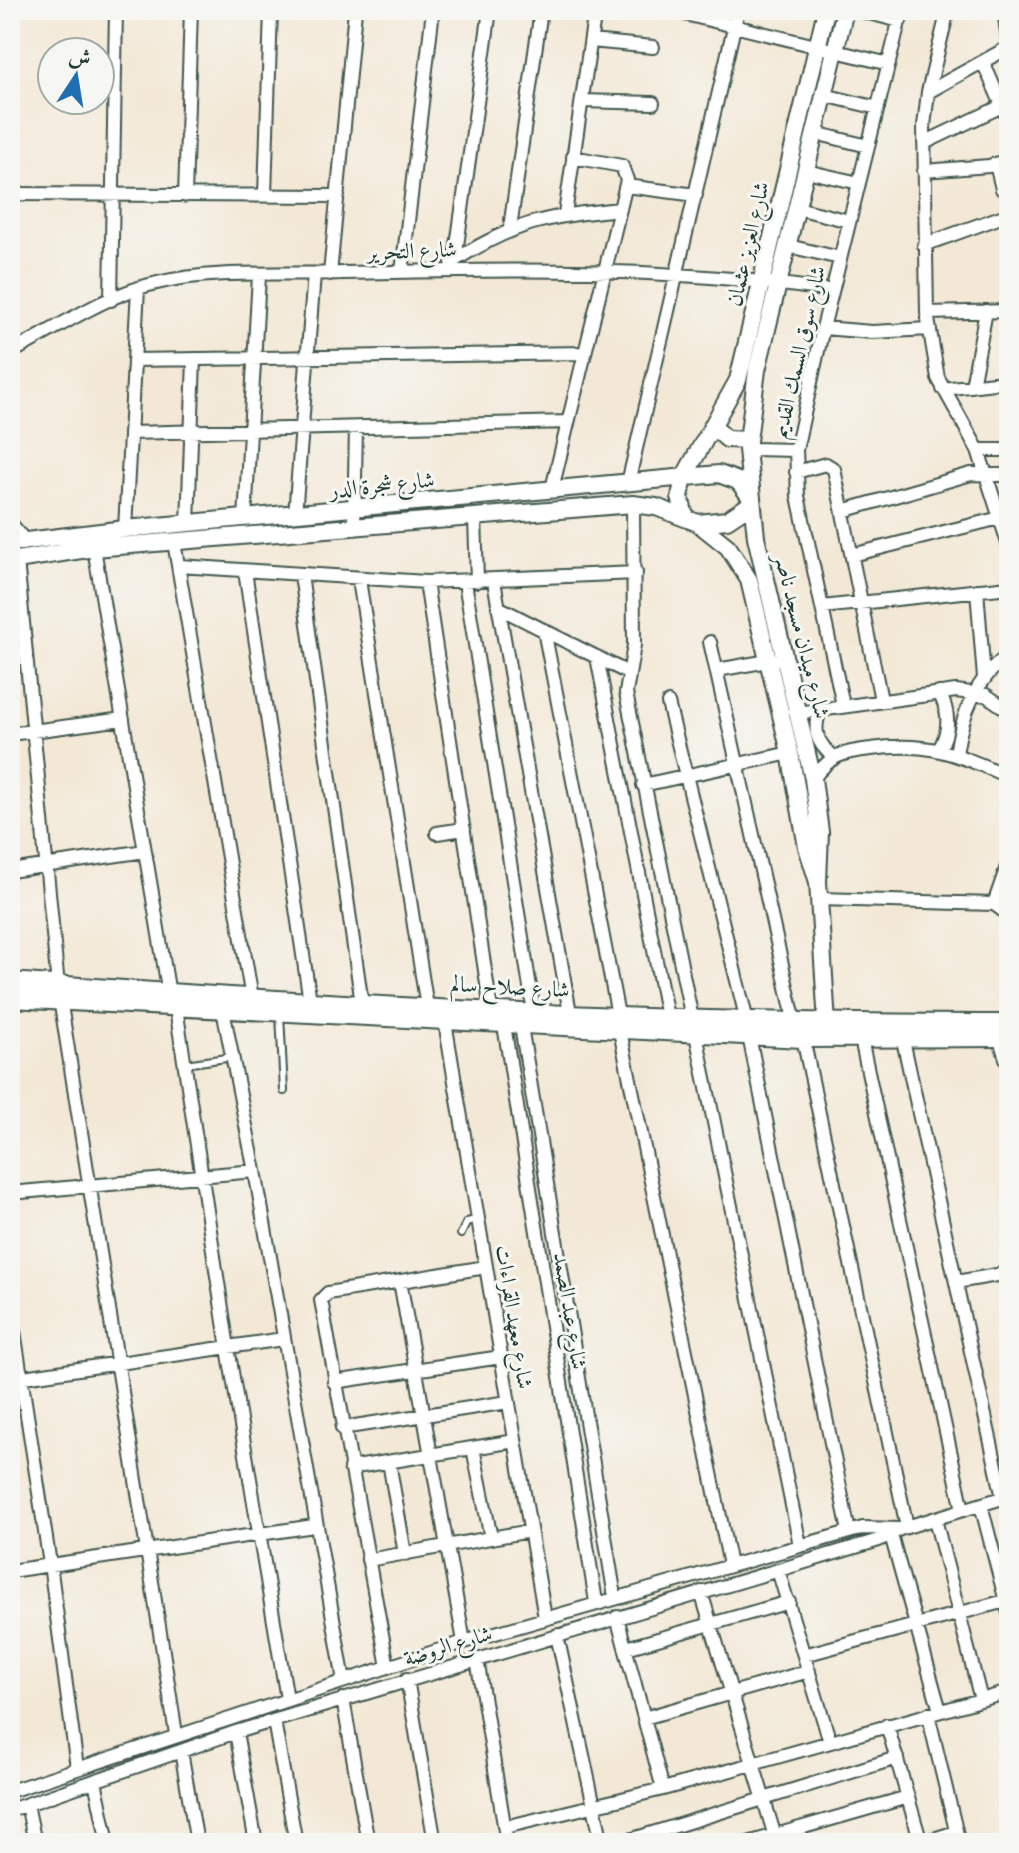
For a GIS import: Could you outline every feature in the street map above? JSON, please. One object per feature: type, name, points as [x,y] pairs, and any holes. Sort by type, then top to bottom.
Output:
[{"type":"main road","name":"شارع صلاح سالم","points":[[10,982],[59,994]]},
{"type":"main road","name":"شارع صلاح سالم","points":[[10,998],[59,994],[253,1005],[280,1013],[513,1026],[619,1023],[748,1028],[861,1039],[903,1040],[1006,1033]]},
{"type":"main road","name":"شارع صلاح سالم","points":[[172,1001],[223,1010],[310,1001],[570,1013],[619,1023],[667,1017],[694,1026]]},
{"type":"main road","name":"شارع صلاح سالم","points":[[799,1031],[827,1024],[1006,1033]]},
{"type":"street","points":[[111,300],[116,10]]},
{"type":"street","points":[[185,196],[191,10]]},
{"type":"street","points":[[265,195],[271,10]]},
{"type":"street","points":[[330,274],[355,10]]},
{"type":"street","points":[[402,272],[433,10]]},
{"type":"street","points":[[455,260],[490,10]]},
{"type":"street","points":[[510,228],[541,10]]},
{"type":"street","points":[[565,214],[595,10]]},
{"type":"street","points":[[628,483],[738,10]]},
{"type":"street","name":"شارع العزيز عثمان","points":[[684,477],[738,380],[826,10]]},
{"type":"street","name":"شارع العزيز عثمان","points":[[752,400],[845,10]]},
{"type":"street","points":[[857,10],[901,16]]},
{"type":"street","points":[[948,10],[928,92],[924,143],[927,313],[943,389],[978,450],[1009,546]]},
{"type":"street","points":[[928,92],[1009,47],[1004,10]]},
{"type":"street","points":[[685,14],[889,64]]},
{"type":"street","name":"شارع سوق السمك القديم","points":[[843,705],[796,472],[796,450],[823,328],[901,16]]},
{"type":"street","points":[[591,41],[653,47]]},
{"type":"street","points":[[983,62],[1009,121]]},
{"type":"street","points":[[824,95],[878,108]]},
{"type":"street","points":[[582,101],[653,103]]},
{"type":"street","points":[[924,143],[1002,106]]},
{"type":"street","points":[[815,133],[868,146]]},
{"type":"street","points":[[552,489],[627,174],[622,166],[573,157]]},
{"type":"street","points":[[924,171],[1009,160]]},
{"type":"street","points":[[996,164],[1002,189]]},
{"type":"street","points":[[806,171],[859,183]]},
{"type":"street","points":[[626,186],[696,195]]},
{"type":"street","points":[[10,194],[338,196]]},
{"type":"street","points":[[797,208],[849,221]]},
{"type":"street","points":[[439,270],[510,228],[565,214],[620,209]]},
{"type":"street","points":[[924,245],[1009,214]]},
{"type":"street","points":[[788,246],[840,258]]},
{"type":"street","name":"شارع التحرير","points":[[10,353],[111,300],[138,288],[174,279],[439,270],[605,270],[678,272],[832,291]]},
{"type":"street","points":[[295,515],[314,274]]},
{"type":"street","points":[[245,519],[259,276]]},
{"type":"street","points":[[125,529],[138,288]]},
{"type":"street","points":[[972,386],[986,311]]},
{"type":"street","points":[[927,313],[1009,311]]},
{"type":"street","points":[[823,328],[872,332],[930,329]]},
{"type":"street","points":[[134,360],[585,353]]},
{"type":"street","points":[[188,524],[194,359]]},
{"type":"street","points":[[943,389],[994,383]]},
{"type":"street","name":"شارع ميدان مسجد ناصر","points":[[752,400],[748,444],[750,500],[790,753],[807,847],[819,890]]},
{"type":"street","points":[[130,433],[568,422]]},
{"type":"street","points":[[712,426],[727,439],[796,450]]},
{"type":"street","points":[[354,518],[356,428]]},
{"type":"street","points":[[978,450],[1001,450]]},
{"type":"street","points":[[796,472],[831,466],[881,700]]},
{"type":"street","points":[[843,511],[986,472],[1009,475]]},
{"type":"street","name":"شارع شجرة الدر","points":[[14,546],[94,548],[174,542],[552,489],[684,477],[726,475],[738,481],[750,500]]},
{"type":"street","points":[[684,477],[680,497],[691,519],[727,520],[750,500]]},
{"type":"street","points":[[633,504],[636,573],[634,645],[626,693],[800,1545]]},
{"type":"street","name":"شارع شجرة الدر","points":[[14,546],[125,529],[295,515],[475,517],[633,504],[691,519]]},
{"type":"street","points":[[475,517],[471,581],[534,1012]]},
{"type":"street","points":[[852,555],[1000,518]]},
{"type":"street","name":"شارع ميدان مسجد ناصر","points":[[691,519],[714,534],[740,562],[798,713],[813,779],[821,850],[819,890],[827,1024]]},
{"type":"street","points":[[174,542],[253,1005]]},
{"type":"street","points":[[14,546],[59,994],[176,1734]]},
{"type":"street","points":[[94,548],[185,1064],[228,1348],[262,1534],[287,1699]]},
{"type":"street","points":[[179,566],[426,582],[636,573]]},
{"type":"street","points":[[245,571],[310,1001]]},
{"type":"street","points":[[301,575],[362,1004]]},
{"type":"street","points":[[359,580],[427,1007]]},
{"type":"street","points":[[494,581],[570,1013]]},
{"type":"street","points":[[426,582],[491,1010]]},
{"type":"street","points":[[822,607],[1009,587]]},
{"type":"street","points":[[977,590],[984,678]]},
{"type":"street","points":[[498,607],[628,673]]},
{"type":"street","points":[[544,630],[619,1023],[730,1565]]},
{"type":"street","points":[[710,642],[799,1031],[958,1838],[921,1843],[887,1725]]},
{"type":"street","points":[[956,754],[962,722],[974,691],[1009,655]]},
{"type":"street","points":[[597,657],[667,1017]]},
{"type":"street","points":[[717,670],[777,659]]},
{"type":"street","points":[[798,713],[881,700],[974,691],[1009,711]]},
{"type":"street","points":[[939,693],[948,714],[945,738],[940,748]]},
{"type":"street","points":[[668,703],[748,1028],[849,1532]]},
{"type":"street","points":[[820,710],[816,735],[820,747],[833,756]]},
{"type":"street","points":[[10,734],[123,719]]},
{"type":"street","points":[[813,779],[833,756],[903,745],[940,748],[1009,777]]},
{"type":"street","points":[[643,785],[790,753]]},
{"type":"street","points":[[437,833],[464,829]]},
{"type":"street","points":[[10,871],[145,851]]},
{"type":"street","points":[[994,904],[1009,861]]},
{"type":"street","points":[[819,890],[994,904],[1009,915]]},
{"type":"street","points":[[223,1010],[255,1171],[314,1526],[344,1681]]},
{"type":"street","name":"شارع معهد القراءات","points":[[445,1022],[545,1618]]},
{"type":"street","name":"شارع عبد الصمد","points":[[513,1026],[615,1597]]},
{"type":"street","name":"شارع عبد الصمد","points":[[513,1026],[596,1602]]},
{"type":"street","points":[[1006,1033],[1009,1067]]},
{"type":"street","points":[[861,1039],[963,1510]]},
{"type":"street","points":[[903,1040],[1006,1497]]},
{"type":"street","points":[[10,1193],[255,1171]]},
{"type":"street","points":[[388,1667],[321,1307],[328,1293],[486,1267]]},
{"type":"street","points":[[956,1282],[1009,1273]]},
{"type":"street","points":[[400,1281],[464,1642]]},
{"type":"street","points":[[10,1305],[16,1379],[50,1564],[77,1768]]},
{"type":"street","points":[[16,1379],[283,1339]]},
{"type":"street","points":[[334,1382],[501,1357]]},
{"type":"street","points":[[342,1428],[508,1402]]},
{"type":"street","points":[[350,1468],[515,1441]]},
{"type":"street","points":[[473,1448],[491,1538]]},
{"type":"street","points":[[389,1462],[405,1554]]},
{"type":"street","name":"شارع الروضة","points":[[10,1810],[236,1732],[778,1570],[1006,1497]]},
{"type":"street","points":[[804,1655],[959,1614],[1008,1605],[981,1505]]},
{"type":"street","points":[[935,1519],[981,1700]]},
{"type":"street","points":[[10,1571],[314,1526]]},
{"type":"street","name":"شارع الروضة","points":[[10,1791],[176,1734],[596,1602],[849,1532],[875,1526],[899,1531]]},
{"type":"street","points":[[368,1560],[530,1531]]},
{"type":"street","points":[[778,1570],[830,1742]]},
{"type":"street","points":[[701,1592],[776,1839]]},
{"type":"street","points":[[626,1648],[789,1602]]},
{"type":"street","points":[[617,1617],[663,1789]]},
{"type":"street","points":[[557,1635],[602,1843]]},
{"type":"street","points":[[477,1659],[507,1843]]},
{"type":"street","points":[[644,1718],[809,1671]]},
{"type":"street","points":[[407,1679],[435,1843]]},
{"type":"street","points":[[505,1827],[753,1765],[1009,1692]]},
{"type":"street","points":[[343,1699],[368,1843]]},
{"type":"street","points":[[274,1721],[296,1843]]},
{"type":"street","points":[[236,1732],[256,1843]]},
{"type":"street","points":[[181,1751],[197,1843]]},
{"type":"street","points":[[620,1843],[897,1758]]},
{"type":"street","points":[[95,1781],[108,1843]]},
{"type":"street","points":[[748,1843],[776,1839],[908,1797]]},
{"type":"street","points":[[27,1804],[35,1843]]},
{"type":"lane","points":[[280,1013],[284,1091]]},
{"type":"lane","points":[[185,1064],[233,1057]]},
{"type":"lane","points":[[461,1234],[467,1222],[478,1219]]}]
